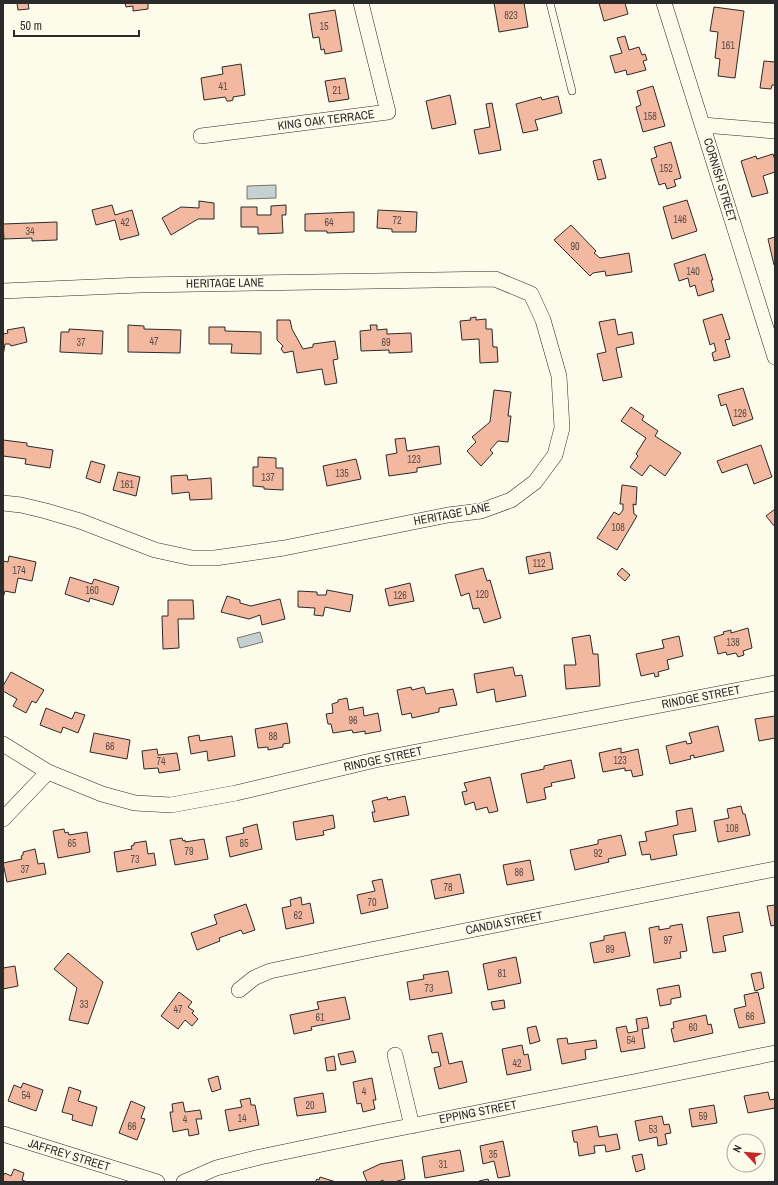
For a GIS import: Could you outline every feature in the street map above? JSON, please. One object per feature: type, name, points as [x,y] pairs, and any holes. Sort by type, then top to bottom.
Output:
[{"type":"street","name":"KING OAK TERRACE","points":[[201,136],[388,112],[361,3]]},
{"type":"street","name":"CORNISH STREET","points":[[664,3],[775,358]]},
{"type":"street","points":[[703,125],[775,131]]},
{"type":"street","name":"HERITAGE LANE","points":[[3,291],[148,285],[496,279],[531,294],[540,314],[559,376],[562,428],[555,455],[535,482],[511,500],[481,511],[448,515],[284,548],[215,558],[192,558],[161,552],[46,510],[3,503]]},
{"type":"street","name":"RINDGE STREET","points":[[3,744],[48,772],[102,794],[135,803],[171,805],[236,793],[375,760],[775,683]]},
{"type":"street","points":[[3,819],[48,772]]},
{"type":"street","name":"CANDIA STREET","points":[[239,990],[254,978],[270,971],[775,869]]},
{"type":"street","name":"EPPING STREET","points":[[184,1182],[216,1168],[412,1126],[775,1053]]},
{"type":"street","points":[[396,1055],[412,1126]]},
{"type":"street","name":"JAFFREY STREET","points":[[3,1134],[157,1182]]},
{"type":"lane","points":[[550,3],[572,91]]},
{"type":"shaded area","points":[[276,185],[276,198],[247,199],[247,186]]},
{"type":"shaded area","points":[[260,632],[263,642],[240,648],[237,638]]},
{"type":"building","points":[[17,3],[28,3],[29,9],[18,10]]},
{"type":"building","points":[[125,3],[148,3],[148,9],[133,11],[133,6],[126,7]]},
{"type":"building","points":[[494,3],[524,3],[528,27],[499,32]]},
{"type":"building","points":[[599,3],[625,3],[628,14],[604,21]]},
{"type":"building","points":[[714,7],[744,11],[735,78],[718,76],[720,59],[715,58],[718,32],[710,31]]},
{"type":"building","points":[[335,10],[342,51],[325,54],[324,49],[321,50],[319,37],[313,38],[309,14]]},
{"type":"building","points":[[625,36],[629,50],[639,47],[642,55],[645,54],[647,60],[643,61],[646,70],[627,75],[626,70],[615,73],[610,56],[622,53],[617,38]]},
{"type":"building","points":[[764,61],[775,62],[775,85],[772,85],[771,89],[760,88]]},
{"type":"building","points":[[241,64],[245,95],[233,97],[233,100],[230,101],[227,101],[225,97],[204,100],[201,78],[223,74],[222,67]]},
{"type":"building","points":[[345,78],[349,99],[329,102],[325,81]]},
{"type":"building","points":[[653,86],[665,126],[643,132],[636,107],[641,105],[637,91]]},
{"type":"building","points":[[450,95],[456,124],[432,129],[426,101]]},
{"type":"building","points":[[558,96],[562,113],[535,120],[538,130],[523,133],[516,104],[541,97],[542,100]]},
{"type":"building","points":[[492,103],[501,150],[479,154],[474,130],[490,127],[486,104]]},
{"type":"building","points":[[671,142],[681,178],[674,180],[676,186],[667,189],[665,183],[659,185],[651,159],[657,157],[654,147]]},
{"type":"building","points":[[773,154],[775,160],[775,172],[763,176],[768,193],[752,197],[741,161],[756,156],[757,159]]},
{"type":"building","points":[[601,159],[606,178],[598,180],[593,161]]},
{"type":"building","points":[[687,200],[697,231],[672,239],[663,207]]},
{"type":"building","points":[[199,201],[214,203],[214,219],[198,219],[171,235],[162,218],[181,207],[199,208]]},
{"type":"building","points":[[112,205],[115,215],[132,210],[139,235],[120,240],[115,220],[96,225],[92,210]]},
{"type":"building","points":[[286,205],[286,215],[282,215],[283,233],[258,234],[258,227],[241,227],[241,207],[257,207],[257,215],[271,215],[271,206]]},
{"type":"building","points":[[378,210],[417,212],[416,232],[392,232],[392,229],[377,228]]},
{"type":"building","points":[[354,212],[354,232],[327,233],[327,231],[305,231],[305,214]]},
{"type":"building","points":[[57,222],[57,240],[32,241],[32,238],[4,239],[3,224]]},
{"type":"building","points":[[571,225],[596,251],[594,253],[600,258],[629,253],[632,272],[606,276],[605,271],[593,273],[590,276],[554,240]]},
{"type":"building","points":[[775,237],[775,265],[774,265],[768,239]]},
{"type":"building","points":[[705,254],[713,280],[711,280],[714,291],[698,296],[695,285],[690,287],[688,278],[679,281],[674,264]]},
{"type":"building","points":[[722,314],[730,339],[725,340],[730,357],[714,361],[712,353],[716,351],[714,343],[710,345],[703,320]]},
{"type":"building","points":[[476,317],[476,320],[486,319],[486,329],[492,329],[493,347],[497,347],[498,362],[480,363],[479,339],[462,340],[460,321],[471,320],[470,318]]},
{"type":"building","points":[[615,319],[618,335],[632,332],[634,344],[616,348],[622,377],[603,381],[597,354],[606,352],[599,322]]},
{"type":"building","points":[[277,320],[290,320],[292,329],[303,349],[313,347],[313,344],[335,341],[338,359],[333,360],[337,383],[325,385],[322,369],[297,373],[293,351],[284,353],[281,349],[283,346],[277,340]]},
{"type":"building","points":[[128,325],[144,326],[144,329],[181,330],[180,353],[128,352]]},
{"type":"building","points":[[370,325],[377,325],[377,330],[387,329],[387,334],[411,333],[412,352],[389,353],[389,350],[361,351],[360,331],[371,330]]},
{"type":"building","points":[[24,327],[27,342],[11,346],[10,344],[5,344],[3,356],[3,334],[8,333],[7,330]]},
{"type":"building","points":[[209,327],[225,327],[225,331],[261,332],[261,354],[231,353],[232,344],[209,344]]},
{"type":"building","points":[[69,329],[103,331],[102,354],[60,352],[61,332],[69,332]]},
{"type":"building","points":[[743,388],[753,419],[733,426],[726,404],[721,406],[718,395]]},
{"type":"building","points":[[494,390],[511,392],[508,416],[511,416],[508,442],[498,441],[490,450],[493,453],[481,466],[467,451],[476,442],[472,437],[490,422]]},
{"type":"building","points":[[631,407],[644,416],[642,420],[658,431],[655,436],[681,453],[665,476],[650,465],[642,476],[630,467],[638,456],[636,454],[646,438],[621,421]]},
{"type":"building","points":[[405,438],[407,451],[439,446],[441,464],[417,468],[417,472],[389,476],[386,455],[397,453],[395,439]]},
{"type":"building","points":[[3,440],[27,443],[27,446],[53,450],[50,468],[25,464],[26,459],[3,456]]},
{"type":"building","points":[[761,445],[772,477],[754,484],[747,464],[722,473],[717,461]]},
{"type":"building","points":[[258,457],[276,458],[276,468],[283,468],[283,490],[264,489],[264,487],[253,486],[253,467],[258,467]]},
{"type":"building","points":[[356,459],[361,479],[327,486],[323,466]]},
{"type":"building","points":[[91,461],[105,465],[100,483],[86,478]]},
{"type":"building","points":[[118,472],[140,477],[136,496],[113,490]]},
{"type":"building","points":[[187,475],[188,480],[211,478],[212,499],[190,500],[189,492],[172,494],[171,476]]},
{"type":"building","points":[[622,485],[637,487],[636,505],[633,504],[634,514],[637,516],[617,550],[597,538],[614,512],[619,515],[623,510],[623,504],[620,504]]},
{"type":"building","points":[[775,509],[775,527],[766,516]]},
{"type":"building","points":[[550,552],[553,569],[529,574],[526,557]]},
{"type":"building","points":[[9,556],[36,562],[32,581],[18,578],[15,593],[5,591],[3,598],[3,561],[8,562]]},
{"type":"building","points":[[483,568],[487,581],[490,580],[501,618],[484,623],[479,608],[473,609],[469,593],[461,596],[455,575]]},
{"type":"building","points":[[622,568],[630,575],[625,581],[617,574]]},
{"type":"building","points":[[70,577],[92,584],[94,579],[119,587],[113,605],[90,598],[89,602],[65,594]]},
{"type":"building","points":[[410,583],[414,601],[389,606],[385,589]]},
{"type":"building","points":[[327,590],[353,595],[350,612],[325,607],[323,616],[314,615],[315,608],[298,607],[298,591],[317,592],[317,595],[326,595]]},
{"type":"building","points":[[227,596],[240,600],[240,603],[251,606],[280,599],[285,619],[262,625],[260,615],[249,619],[221,612]]},
{"type":"building","points":[[168,600],[193,600],[194,619],[178,619],[179,648],[163,649],[162,616],[168,616]]},
{"type":"building","points":[[748,628],[752,648],[743,651],[744,655],[738,657],[736,653],[727,655],[726,652],[718,654],[714,637],[724,634],[723,632],[731,630],[731,633]]},
{"type":"building","points":[[590,635],[593,654],[598,654],[600,686],[566,689],[564,665],[576,665],[572,638]]},
{"type":"building","points":[[679,636],[683,656],[667,660],[669,669],[658,672],[659,676],[655,677],[654,673],[641,676],[636,654],[664,648],[662,640]]},
{"type":"building","points":[[513,667],[515,676],[522,675],[526,696],[496,702],[494,689],[477,693],[474,674]]},
{"type":"building","points":[[11,672],[44,690],[36,703],[32,701],[26,713],[13,706],[17,699],[3,691],[3,686]]},
{"type":"building","points":[[411,687],[412,690],[424,687],[426,694],[453,689],[457,705],[439,708],[439,712],[412,718],[411,713],[402,715],[397,690]]},
{"type":"building","points":[[347,698],[349,710],[363,707],[364,716],[378,713],[381,731],[365,734],[365,731],[353,733],[352,730],[333,733],[331,724],[328,724],[326,714],[333,713],[332,704],[338,702],[338,700]]},
{"type":"building","points":[[46,708],[72,719],[75,712],[85,715],[78,733],[63,727],[61,733],[40,725]]},
{"type":"building","points":[[775,716],[775,738],[759,741],[755,719]]},
{"type":"building","points":[[287,723],[290,743],[283,744],[283,747],[268,750],[268,747],[258,748],[255,729]]},
{"type":"building","points":[[718,726],[724,751],[694,758],[694,755],[690,756],[691,759],[670,764],[666,746],[686,741],[687,744],[692,743],[689,733]]},
{"type":"building","points":[[94,733],[130,740],[127,759],[90,752]]},
{"type":"building","points":[[199,735],[200,741],[232,736],[235,756],[208,761],[207,751],[191,754],[188,737]]},
{"type":"building","points":[[621,748],[621,753],[638,749],[643,775],[633,777],[631,770],[625,771],[625,768],[603,772],[599,753]]},
{"type":"building","points":[[157,749],[158,755],[177,753],[180,770],[159,773],[158,768],[144,769],[142,751]]},
{"type":"building","points":[[571,760],[575,778],[551,783],[552,786],[544,788],[546,799],[527,803],[521,774],[544,769],[544,766]]},
{"type":"building","points":[[490,777],[498,811],[489,813],[487,807],[476,810],[474,802],[465,805],[462,792],[467,791],[464,783]]},
{"type":"building","points":[[405,796],[409,815],[374,822],[372,812],[375,812],[372,801],[387,797],[388,800]]},
{"type":"building","points":[[741,806],[743,814],[745,814],[750,835],[718,842],[714,821],[729,818],[727,809]]},
{"type":"building","points":[[692,808],[696,831],[673,835],[677,855],[651,860],[650,854],[642,855],[639,842],[647,841],[645,832],[678,825],[676,811]]},
{"type":"building","points":[[333,815],[335,828],[323,831],[324,835],[296,840],[293,822]]},
{"type":"building","points":[[257,824],[262,849],[230,857],[226,837],[244,833],[243,828]]},
{"type":"building","points":[[64,829],[65,833],[68,832],[69,835],[87,832],[90,852],[58,858],[53,831]]},
{"type":"building","points":[[621,835],[626,855],[608,859],[609,862],[575,870],[570,850],[598,844],[598,840]]},
{"type":"building","points":[[182,838],[185,842],[204,839],[208,859],[175,865],[170,840]]},
{"type":"building","points":[[146,841],[148,854],[154,853],[156,865],[117,872],[114,852],[132,849],[131,846],[134,845],[134,843]]},
{"type":"building","points":[[35,849],[38,864],[44,863],[46,874],[7,882],[3,863],[22,859],[21,856],[23,855],[23,852]]},
{"type":"building","points":[[530,860],[534,880],[507,885],[503,865]]},
{"type":"building","points":[[460,874],[464,893],[435,899],[431,880]]},
{"type":"building","points":[[382,879],[388,908],[361,914],[357,895],[375,891],[372,881]]},
{"type":"building","points":[[301,897],[302,905],[310,903],[314,923],[286,929],[282,908],[291,906],[290,900]]},
{"type":"building","points":[[246,904],[255,930],[243,934],[241,930],[219,938],[220,941],[197,950],[191,933],[217,924],[214,915]]},
{"type":"building","points":[[775,905],[775,925],[771,926],[767,906]]},
{"type":"building","points":[[739,912],[743,932],[723,936],[726,951],[713,953],[707,917]]},
{"type":"building","points":[[682,924],[687,951],[680,952],[681,958],[654,963],[649,928],[659,926],[659,930]]},
{"type":"building","points":[[625,932],[630,956],[594,963],[590,943],[604,940],[604,936]]},
{"type":"building","points":[[68,953],[103,982],[88,1024],[69,1020],[77,988],[54,969]]},
{"type":"building","points":[[516,957],[521,983],[488,990],[483,964]]},
{"type":"building","points":[[15,966],[18,986],[3,989],[3,968]]},
{"type":"building","points":[[448,971],[452,993],[410,1000],[407,982],[424,979],[423,975]]},
{"type":"building","points":[[761,972],[764,988],[755,991],[751,974]]},
{"type":"building","points":[[679,985],[681,997],[671,999],[671,1004],[660,1006],[657,989]]},
{"type":"building","points":[[179,992],[192,1002],[188,1007],[194,1011],[192,1013],[198,1019],[192,1026],[185,1020],[178,1029],[161,1016]]},
{"type":"building","points":[[758,992],[765,1023],[739,1028],[734,1009],[746,1006],[744,995]]},
{"type":"building","points":[[345,997],[350,1019],[311,1027],[312,1030],[294,1034],[290,1015],[319,1009],[317,1002]]},
{"type":"building","points":[[504,1000],[505,1008],[493,1010],[491,1002]]},
{"type":"building","points":[[706,1015],[708,1025],[711,1024],[713,1033],[674,1042],[671,1029],[674,1028],[673,1022]]},
{"type":"building","points":[[647,1017],[649,1028],[642,1029],[645,1048],[621,1052],[616,1028],[626,1026],[628,1033],[638,1031],[636,1019]]},
{"type":"building","points":[[536,1026],[540,1041],[530,1044],[527,1028]]},
{"type":"building","points":[[442,1033],[449,1064],[462,1061],[467,1082],[439,1089],[434,1068],[441,1066],[438,1052],[432,1053],[428,1036]]},
{"type":"building","points":[[567,1038],[568,1044],[596,1040],[597,1048],[585,1050],[586,1059],[562,1064],[557,1039]]},
{"type":"building","points":[[522,1045],[524,1055],[528,1054],[531,1070],[507,1075],[502,1049]]},
{"type":"building","points":[[353,1051],[356,1062],[341,1065],[338,1054]]},
{"type":"building","points":[[334,1056],[336,1070],[327,1071],[325,1058]]},
{"type":"building","points":[[218,1076],[221,1089],[212,1092],[208,1079]]},
{"type":"building","points":[[372,1078],[376,1100],[373,1100],[375,1109],[363,1112],[361,1103],[357,1104],[353,1082]]},
{"type":"building","points":[[23,1083],[43,1090],[36,1111],[8,1101],[14,1085],[21,1088]]},
{"type":"building","points":[[69,1087],[81,1091],[78,1101],[97,1107],[92,1126],[72,1120],[73,1115],[62,1112]]},
{"type":"building","points":[[768,1092],[770,1100],[775,1099],[775,1108],[748,1113],[744,1096]]},
{"type":"building","points":[[323,1093],[326,1112],[297,1116],[294,1098]]},
{"type":"building","points":[[250,1098],[251,1105],[255,1105],[259,1125],[229,1131],[225,1110],[242,1107],[240,1100]]},
{"type":"building","points":[[131,1101],[145,1107],[141,1118],[145,1119],[137,1140],[119,1133]]},
{"type":"building","points":[[183,1102],[185,1112],[200,1110],[202,1119],[196,1119],[199,1134],[189,1136],[188,1129],[173,1132],[170,1112],[173,1112],[172,1104]]},
{"type":"building","points":[[714,1105],[717,1123],[692,1127],[689,1109]]},
{"type":"building","points":[[662,1116],[664,1125],[669,1124],[671,1133],[665,1134],[667,1144],[658,1146],[657,1137],[639,1141],[635,1121]]},
{"type":"building","points":[[597,1126],[599,1137],[617,1134],[620,1149],[606,1152],[605,1145],[594,1146],[595,1153],[579,1156],[577,1142],[574,1142],[572,1131]]},
{"type":"building","points":[[503,1141],[510,1176],[498,1178],[494,1161],[483,1164],[480,1146]]},
{"type":"building","points":[[460,1150],[464,1171],[425,1178],[422,1157]]},
{"type":"building","points":[[642,1154],[645,1169],[636,1172],[632,1156]]},
{"type":"building","points":[[402,1160],[405,1179],[394,1182],[383,1182],[383,1180],[379,1182],[367,1182],[363,1172],[380,1164]]},
{"type":"building","points":[[14,1169],[24,1173],[22,1180],[27,1182],[3,1182],[3,1176],[5,1173],[11,1176]]},
{"type":"building","points":[[320,1177],[336,1182],[315,1182],[317,1179],[319,1180]]},
{"type":"building","points":[[488,1179],[489,1182],[479,1182],[479,1181]]}]
